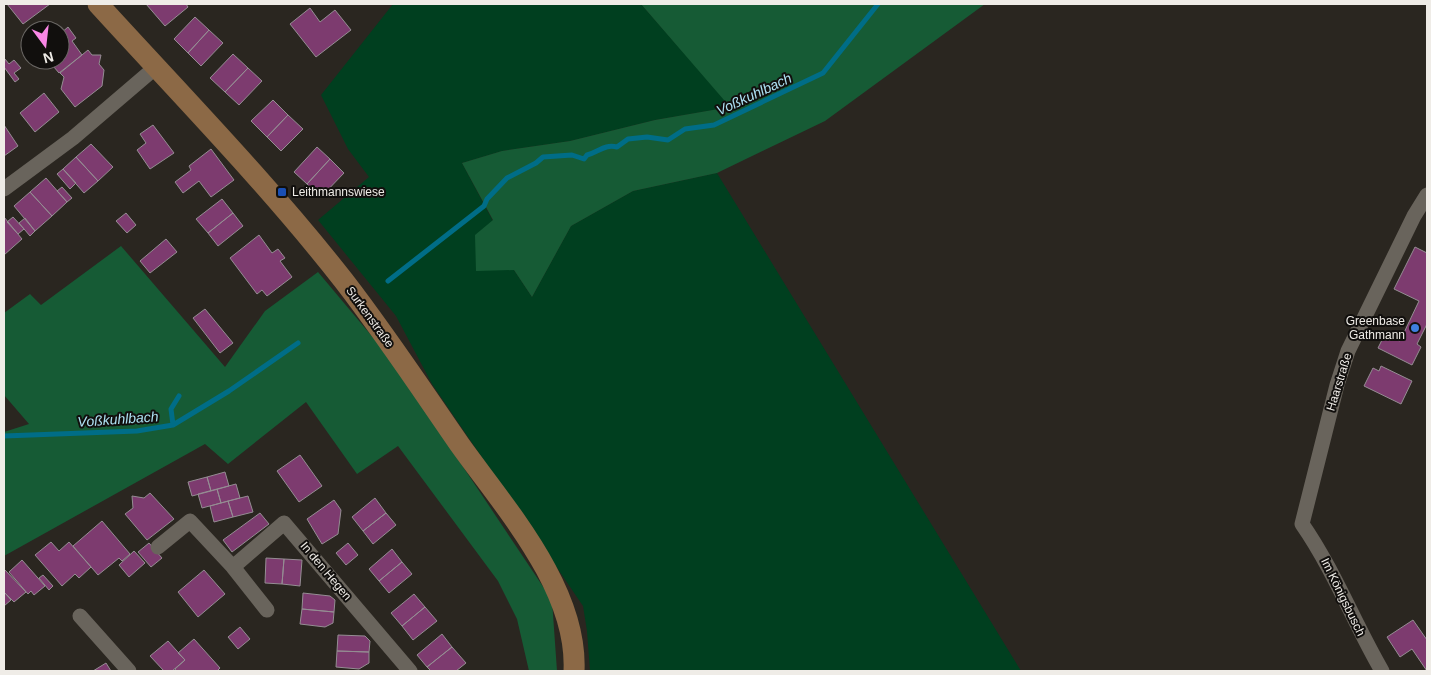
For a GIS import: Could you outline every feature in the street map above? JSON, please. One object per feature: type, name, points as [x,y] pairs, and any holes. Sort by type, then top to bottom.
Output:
[{"type":"street","name":"Surkenstraße","points":[[98,4],[276,200],[344,282],[538,555],[560,597],[566,615],[571,634],[574,671]]},
{"type":"street","points":[[4,189],[73,138],[156,68]]},
{"type":"street","name":"Haarstraße","points":[[1302,524],[1337,385],[1348,351],[1414,216],[1427,195]]},
{"type":"street","points":[[158,547],[190,521],[233,567],[267,610]]},
{"type":"street","name":"In den Hegen","points":[[233,567],[284,523],[410,671]]},
{"type":"street","name":"Im Königsbusch","points":[[1302,524],[1323,556],[1360,634],[1382,671]]},
{"type":"street","points":[[80,616],[129,671]]},
{"type":"green space","points":[[393,4],[641,4],[731,107],[655,120],[570,141],[502,151],[462,163],[493,221],[514,270],[532,297],[571,226],[633,191],[717,173],[1021,671],[590,671],[583,606],[432,384],[396,316],[318,220],[369,177],[348,149],[321,95]]},
{"type":"green space","points":[[641,4],[985,4],[825,121],[717,173],[633,191],[571,226],[532,297],[514,270],[476,271],[475,235],[493,220],[462,163],[502,151],[570,141],[655,120],[730,107]]},
{"type":"green space","points":[[121,246],[225,367],[265,311],[318,272],[391,359],[552,600],[557,671],[529,671],[517,619],[498,581],[398,446],[357,474],[306,402],[228,464],[205,444],[4,556],[4,432],[29,424],[4,395],[4,313],[30,294],[41,305]]},
{"type":"building","points":[[7,4],[50,4],[28,20],[20,20]]},
{"type":"building","points":[[146,4],[186,4],[188,7],[165,26]]},
{"type":"building","points":[[310,8],[320,22],[335,10],[351,30],[316,57],[290,24]]},
{"type":"building","points":[[195,17],[209,30],[188,53],[174,39]]},
{"type":"building","points":[[70,30],[76,38],[72,41],[82,55],[70,64]]},
{"type":"building","points":[[209,30],[223,43],[201,66],[188,53]]},
{"type":"building","points":[[88,50],[92,55],[101,55],[99,64],[104,70],[102,86],[75,107],[61,89],[64,77],[60,73],[64,70],[70,70],[70,65]]},
{"type":"building","points":[[233,54],[248,68],[225,92],[210,78]]},
{"type":"building","points":[[5,59],[9,64],[14,60],[20,67],[14,73],[19,79],[15,82],[4,67]]},
{"type":"building","points":[[248,68],[262,81],[239,105],[225,92]]},
{"type":"building","points":[[44,93],[59,112],[35,132],[20,113]]},
{"type":"building","points":[[273,100],[288,115],[267,137],[251,121]]},
{"type":"building","points":[[288,115],[303,129],[281,151],[267,137]]},
{"type":"building","points":[[4,125],[18,146],[4,156]]},
{"type":"building","points":[[153,125],[174,153],[150,169],[137,150],[146,143],[140,134]]},
{"type":"building","points":[[91,144],[113,167],[98,181],[76,157]]},
{"type":"building","points":[[317,147],[330,159],[307,184],[294,172]]},
{"type":"building","points":[[211,149],[234,180],[211,197],[199,181],[183,193],[175,182],[191,170],[189,166]]},
{"type":"building","points":[[76,157],[98,181],[84,193],[63,169]]},
{"type":"building","points":[[330,159],[344,173],[321,197],[307,184]]},
{"type":"building","points":[[63,169],[76,183],[70,189],[57,174]]},
{"type":"building","points":[[46,178],[67,202],[52,216],[30,192]]},
{"type":"building","points":[[62,187],[72,198],[67,202],[57,191]]},
{"type":"building","points":[[30,192],[52,216],[35,231],[14,206]]},
{"type":"building","points":[[222,199],[233,213],[208,233],[196,219]]},
{"type":"building","points":[[126,213],[136,225],[127,233],[116,221]]},
{"type":"building","points":[[233,213],[243,226],[218,246],[208,233]]},
{"type":"building","points":[[4,217],[22,239],[4,255]]},
{"type":"building","points":[[13,217],[24,229],[18,234],[7,222]]},
{"type":"building","points":[[25,218],[35,231],[30,236],[19,223]]},
{"type":"building","points":[[259,235],[272,253],[278,249],[285,258],[280,261],[292,277],[267,296],[262,290],[257,294],[230,258]]},
{"type":"building","points":[[166,239],[177,252],[150,273],[140,261]]},
{"type":"building","points":[[1415,247],[1427,253],[1427,324],[1417,344],[1421,347],[1412,365],[1378,348],[1385,334],[1400,341],[1419,301],[1394,289]]},
{"type":"building","points":[[205,309],[233,343],[220,353],[193,318]]},
{"type":"building","points":[[1381,366],[1412,381],[1401,404],[1364,386],[1373,368],[1379,371]]},
{"type":"building","points":[[300,455],[322,486],[299,502],[277,471]]},
{"type":"building","points":[[225,472],[229,486],[211,491],[207,477]]},
{"type":"building","points":[[207,477],[211,491],[192,496],[188,482]]},
{"type":"building","points":[[236,484],[240,498],[221,503],[217,489]]},
{"type":"building","points":[[217,489],[221,503],[202,508],[198,494]]},
{"type":"building","points":[[150,493],[174,519],[147,540],[125,514],[133,508],[132,496],[144,498]]},
{"type":"building","points":[[248,496],[253,512],[233,517],[228,501]]},
{"type":"building","points":[[375,498],[386,513],[363,531],[352,517]]},
{"type":"building","points":[[334,500],[341,510],[338,534],[322,544],[307,519]]},
{"type":"building","points":[[228,501],[233,517],[214,522],[210,506]]},
{"type":"building","points":[[260,513],[269,524],[232,552],[223,540]]},
{"type":"building","points":[[386,513],[396,525],[373,544],[363,531]]},
{"type":"building","points":[[102,521],[130,554],[122,561],[119,558],[98,575],[73,546]]},
{"type":"building","points":[[51,542],[59,551],[69,542],[91,567],[79,578],[75,574],[62,586],[35,555]]},
{"type":"building","points":[[149,543],[162,558],[151,567],[138,552]]},
{"type":"building","points":[[348,543],[358,555],[346,565],[336,553]]},
{"type":"building","points":[[392,549],[402,562],[379,581],[369,569]]},
{"type":"building","points":[[134,551],[145,563],[129,577],[119,565]]},
{"type":"building","points":[[266,558],[284,559],[282,584],[265,583]]},
{"type":"building","points":[[284,559],[302,560],[300,586],[282,584]]},
{"type":"building","points":[[22,560],[45,586],[34,595],[31,591],[28,594],[9,572]]},
{"type":"building","points":[[402,562],[412,574],[389,593],[379,581]]},
{"type":"building","points":[[4,569],[26,592],[14,602],[4,592]]},
{"type":"building","points":[[204,570],[225,594],[198,617],[178,592]]},
{"type":"building","points":[[43,575],[53,586],[49,590],[39,578]]},
{"type":"building","points":[[4,592],[11,600],[4,606]]},
{"type":"building","points":[[303,593],[330,596],[335,600],[334,612],[302,609]]},
{"type":"building","points":[[414,594],[425,607],[402,626],[391,613]]},
{"type":"building","points":[[425,607],[437,621],[413,640],[402,626]]},
{"type":"building","points":[[302,609],[334,612],[333,623],[325,627],[300,624]]},
{"type":"building","points":[[1413,620],[1427,640],[1427,671],[1412,649],[1400,657],[1387,637]]},
{"type":"building","points":[[240,627],[250,639],[238,649],[228,637]]},
{"type":"building","points":[[442,634],[452,647],[427,667],[417,655]]},
{"type":"building","points":[[338,635],[365,636],[370,641],[369,652],[337,651]]},
{"type":"building","points":[[194,639],[220,668],[217,671],[176,671],[175,669],[185,660],[178,653]]},
{"type":"building","points":[[168,641],[185,660],[172,671],[164,671],[150,656]]},
{"type":"building","points":[[452,647],[466,663],[456,671],[431,671],[427,667]]},
{"type":"building","points":[[337,651],[369,652],[369,663],[359,669],[336,667]]},
{"type":"building","points":[[106,663],[111,671],[93,671]]},
{"type":"waterway","name":"Voßkuhlbach","points":[[388,281],[484,206],[487,199],[507,178],[536,163],[543,157],[572,155],[584,159],[587,155],[605,147],[617,147],[628,139],[647,137],[668,140],[685,129],[714,125],[823,73],[878,4]]},
{"type":"waterway","name":"Voßkuhlbach","points":[[4,436],[137,431],[173,425],[229,391],[298,343]]},
{"type":"waterway","points":[[173,425],[171,409],[179,396]]},
{"type":"place","name":"Leithmannswiese","points":[[282,192]]},
{"type":"place","name":"Greenbase Gathmann","points":[[1415,328]]}]
